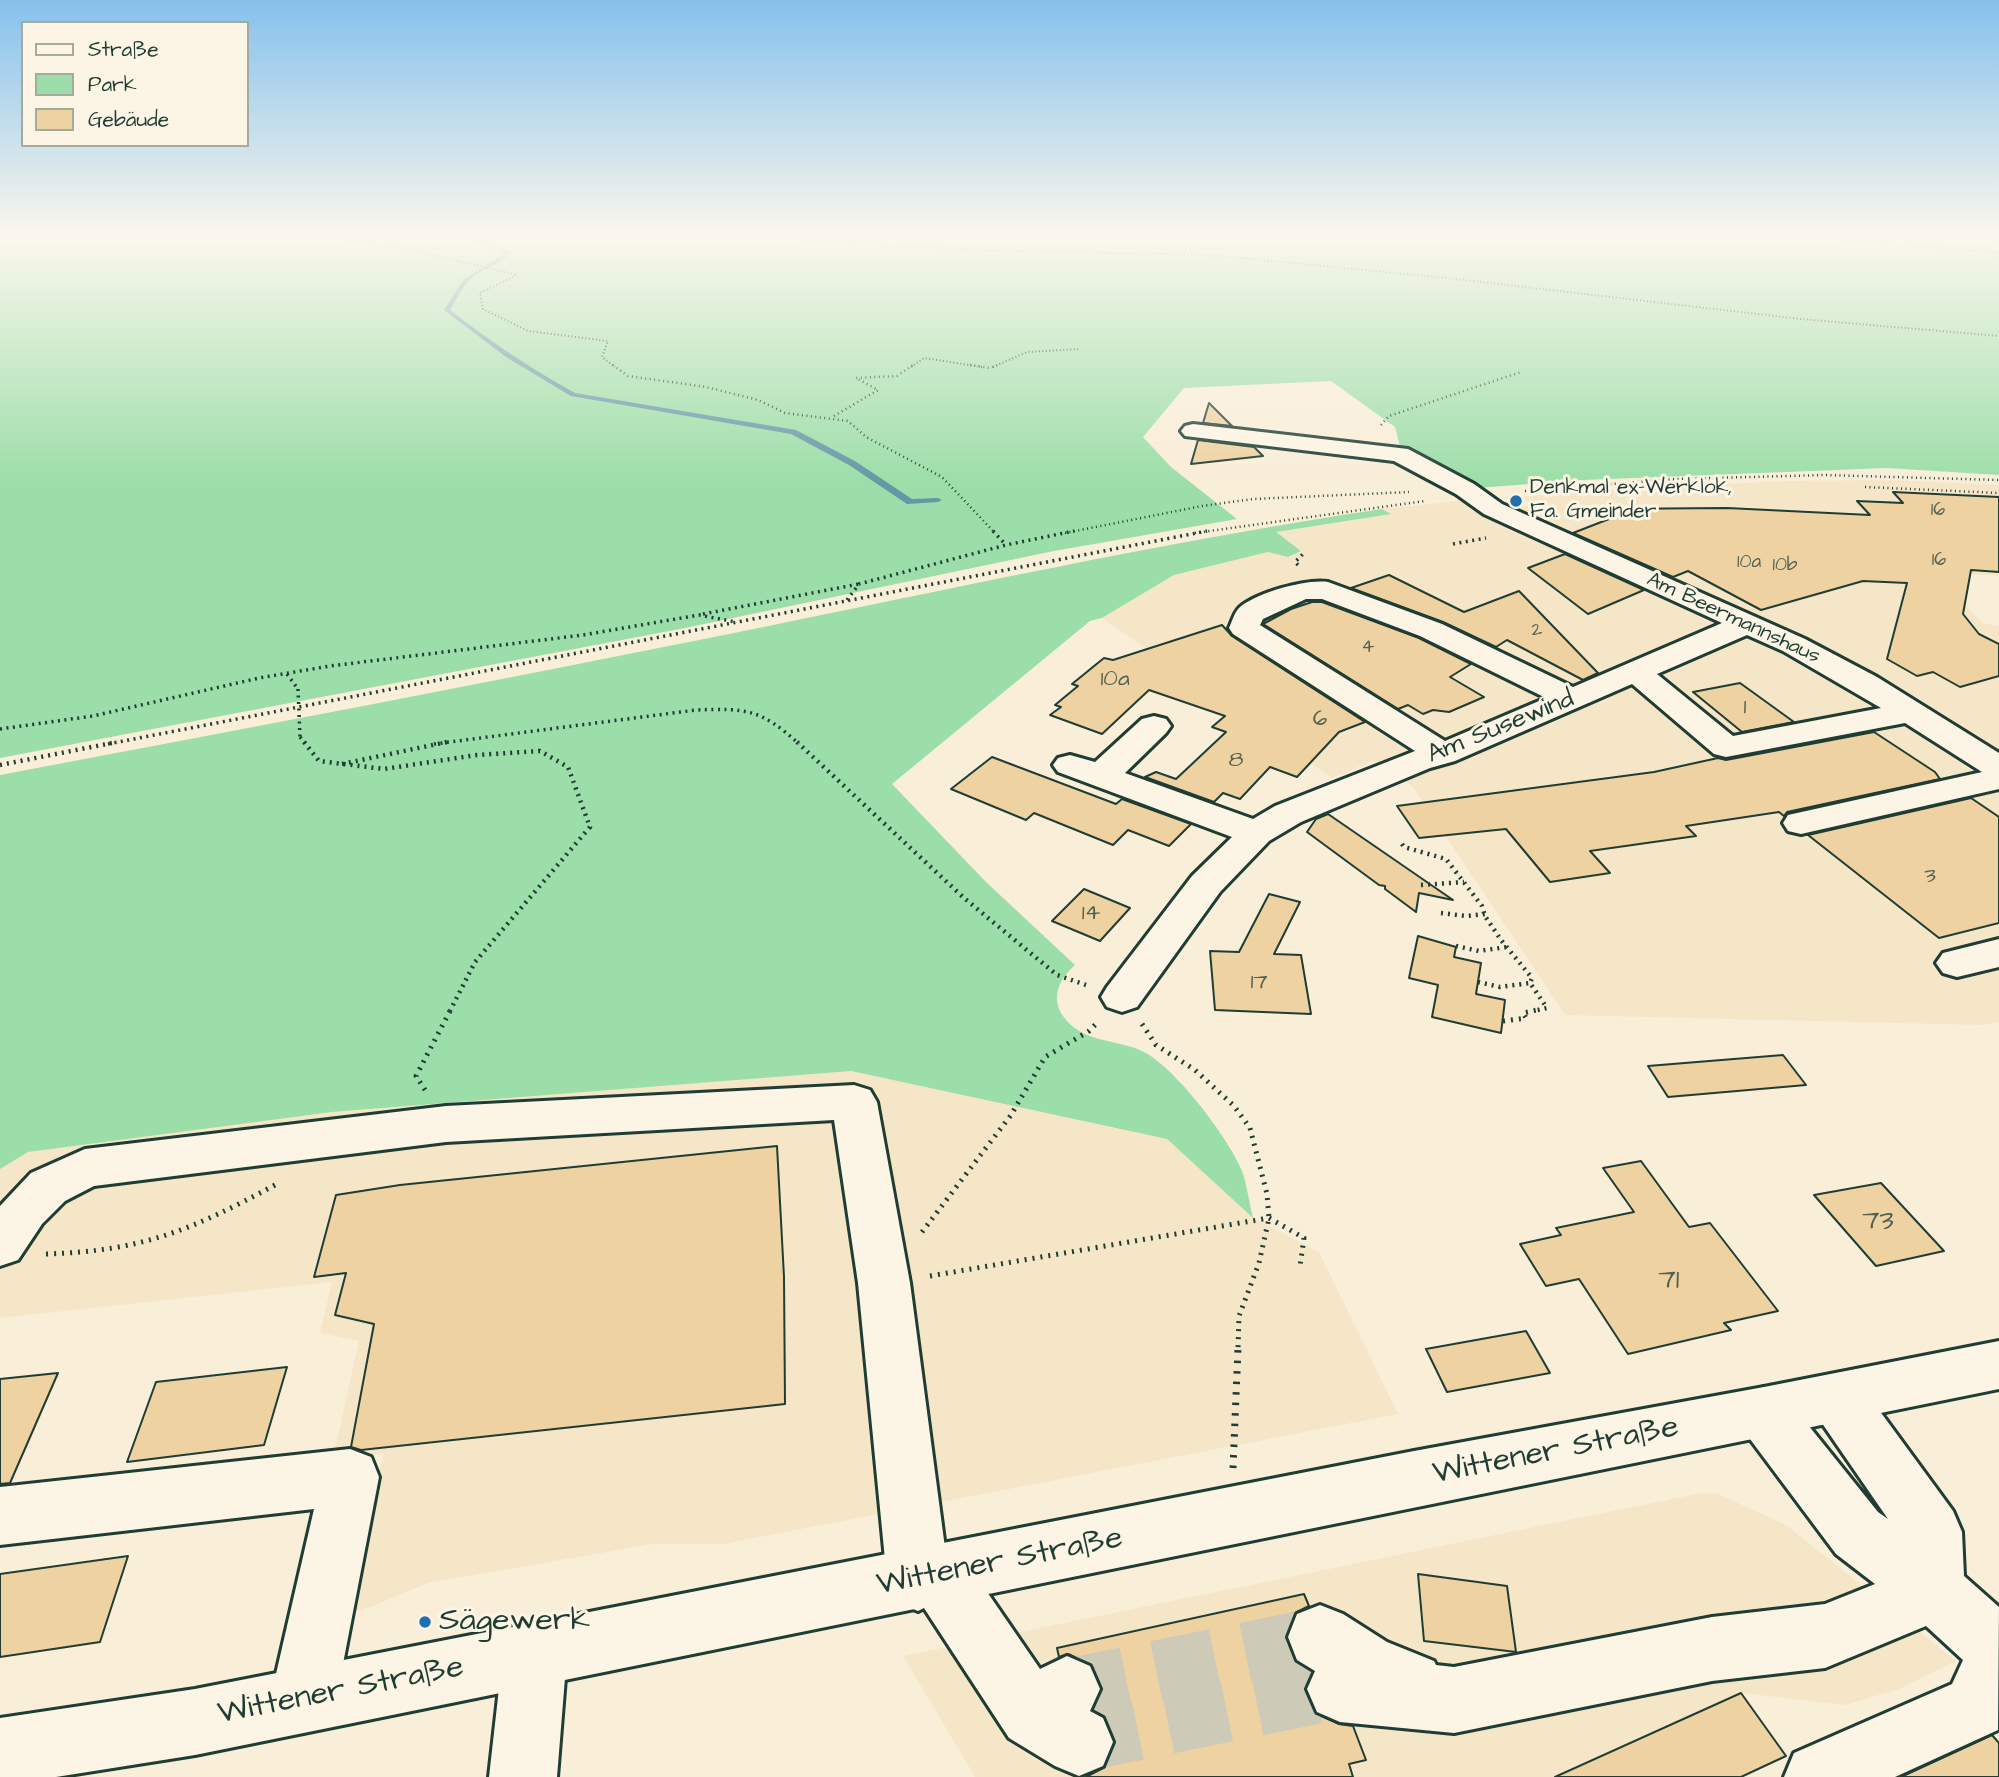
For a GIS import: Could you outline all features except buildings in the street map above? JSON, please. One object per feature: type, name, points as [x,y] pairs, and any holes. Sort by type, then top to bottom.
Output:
[{"type":"street","points":[[1192,419],[1400,454],[1470,492]]},
{"type":"street","name":"Am Beermannshaus","points":[[1470,492],[1493,509],[1794,645],[1995,764]]},
{"type":"street","points":[[1443,754],[1244,628],[1250,614],[1303,590],[1316,588],[1328,591],[1431,629],[1573,699]]},
{"type":"street","name":"Am Susewind","points":[[1122,997],[1206,884],[1256,833],[1299,810],[1418,761],[1443,754],[1746,624]]},
{"type":"street","points":[[1636,671],[1726,747],[1910,712]]},
{"type":"street","points":[[1105,778],[1109,767],[1154,726]]},
{"type":"street","points":[[1801,823],[1995,764]]},
{"type":"street","points":[[1070,765],[1256,833]]},
{"type":"street","points":[[1957,964],[1999,953]]},
{"type":"street","points":[[13,1227],[48,1187],[85,1168],[446,1124],[854,1102],[928,1578],[1059,1715]]},
{"type":"street","name":"Wittener Straße","points":[[0,1752],[195,1722],[1414,1479],[1764,1413],[1999,1364]]},
{"type":"street","points":[[1837,1398],[1932,1532],[1934,1591]]},
{"type":"street","points":[[1764,1413],[1857,1533],[1934,1591],[1999,1652],[1975,1707],[1818,1777]]},
{"type":"street","points":[[0,1517],[350,1477],[303,1700]]},
{"type":"street","points":[[1330,1663],[1367,1667],[1454,1700],[1712,1649],[1825,1636],[1934,1591]]},
{"type":"street","points":[[523,1777],[535,1653]]},
{"type":"path","points":[[501,318],[528,331],[608,341],[602,357],[628,376],[706,387],[758,400],[785,413],[833,416],[848,421],[866,437],[942,477],[1006,545]]},
{"type":"path","points":[[1792,318],[1999,335]]},
{"type":"path","points":[[833,416],[878,390],[856,378],[897,376],[924,358],[990,368],[1027,352],[1080,349]]},
{"type":"path","points":[[1400,454],[1382,430],[1382,421],[1388,416],[1521,372]]},
{"type":"path","points":[[0,729],[93,716],[287,674],[378,659],[583,635],[699,615],[859,584],[1006,545],[1230,502],[1797,475],[1885,475],[1999,480]]},
{"type":"path","points":[[1865,487],[1999,493]]},
{"type":"path","points":[[0,765],[1210,531],[1470,492]]},
{"type":"path","points":[[1295,562],[1305,552]]},
{"type":"path","points":[[847,600],[859,584]]},
{"type":"path","points":[[699,615],[740,622]]},
{"type":"path","points":[[287,674],[298,689],[300,737],[319,761],[384,769],[477,755],[540,751],[568,767],[590,827],[475,962],[416,1076],[446,1124]]},
{"type":"path","points":[[342,764],[426,745],[643,716],[724,709],[758,713],[781,727],[821,762],[964,898],[1057,975],[1122,997],[1156,1045],[1195,1070],[1234,1106],[1250,1128],[1267,1194],[1269,1218],[1259,1264],[1239,1316],[1230,1516]]},
{"type":"path","points":[[1402,844],[1404,847],[1447,859],[1507,947],[1532,978],[1530,983]]},
{"type":"path","points":[[1421,885],[1464,882]]},
{"type":"path","points":[[1441,913],[1466,916],[1485,914]]},
{"type":"path","points":[[1456,946],[1479,951],[1507,947]]},
{"type":"path","points":[[1478,982],[1500,987],[1530,983]]},
{"type":"path","points":[[1503,1021],[1526,1018],[1523,1013],[1547,1008],[1530,983]]},
{"type":"path","points":[[884,1283],[1011,1115],[1045,1057],[1089,1031],[1122,997]]},
{"type":"path","points":[[13,1227],[32,1238],[42,1254],[92,1253],[152,1242],[210,1219],[281,1182]]},
{"type":"path","points":[[884,1283],[1269,1218],[1304,1238],[1300,1266]]},
{"type":"shaded area","points":[[1893,480],[1999,485],[1999,576],[1933,572],[1983,623],[1999,626],[1999,1022],[1981,1025],[1565,1015],[1412,786],[1373,761],[1332,778],[1102,618],[1174,575],[1268,552],[1288,557],[1301,551],[1275,532],[1390,513],[1382,509],[1485,498],[1511,509],[1531,505],[1522,497],[1584,491],[1786,481]]},
{"type":"shaded area","points":[[851,1071],[1167,1139],[1253,1218],[1319,1252],[1398,1414],[723,1544],[653,1544],[428,1583],[373,1606],[341,1615],[384,1453],[332,1463],[359,1341],[320,1333],[332,1282],[0,1318],[0,1167],[28,1150],[332,1112]]},
{"type":"shaded area","points":[[1716,1493],[1786,1525],[1956,1661],[1899,1689],[1845,1705],[1742,1693],[1553,1777],[975,1777],[903,1656],[1696,1494]]},
{"type":"green space","points":[[0,318],[1999,318],[1999,475],[1887,468],[1583,480],[1477,488],[1401,451],[1395,427],[1331,381],[1184,388],[1143,437],[1171,467],[1237,519],[1054,551],[685,628],[0,758]]},
{"type":"green space","points":[[1382,509],[1391,514],[1276,532],[1301,551],[1288,557],[1268,552],[1174,575],[1102,618],[1090,621],[892,784],[986,882],[1075,965],[1061,982],[1057,995],[1059,1009],[1070,1024],[1088,1035],[1130,1046],[1153,1058],[1183,1085],[1198,1103],[1225,1140],[1242,1171],[1253,1218],[1167,1139],[851,1071],[332,1112],[28,1152],[0,1169],[0,775],[547,670],[1136,551]]},
{"type":"waterway","points":[[457,318],[508,356],[573,395],[793,432],[852,463],[910,502],[938,500]]},
{"type":"tunnel","points":[[1067,1689],[1320,1637]]},
{"type":"tunnel","points":[[1079,1742],[1340,1689]]},
{"type":"place","name":"Denkmal ex-Werklok, Fa. Gmeinder","points":[[1516,501]]},
{"type":"place","name":"Sägewerk","points":[[425,1622]]}]
